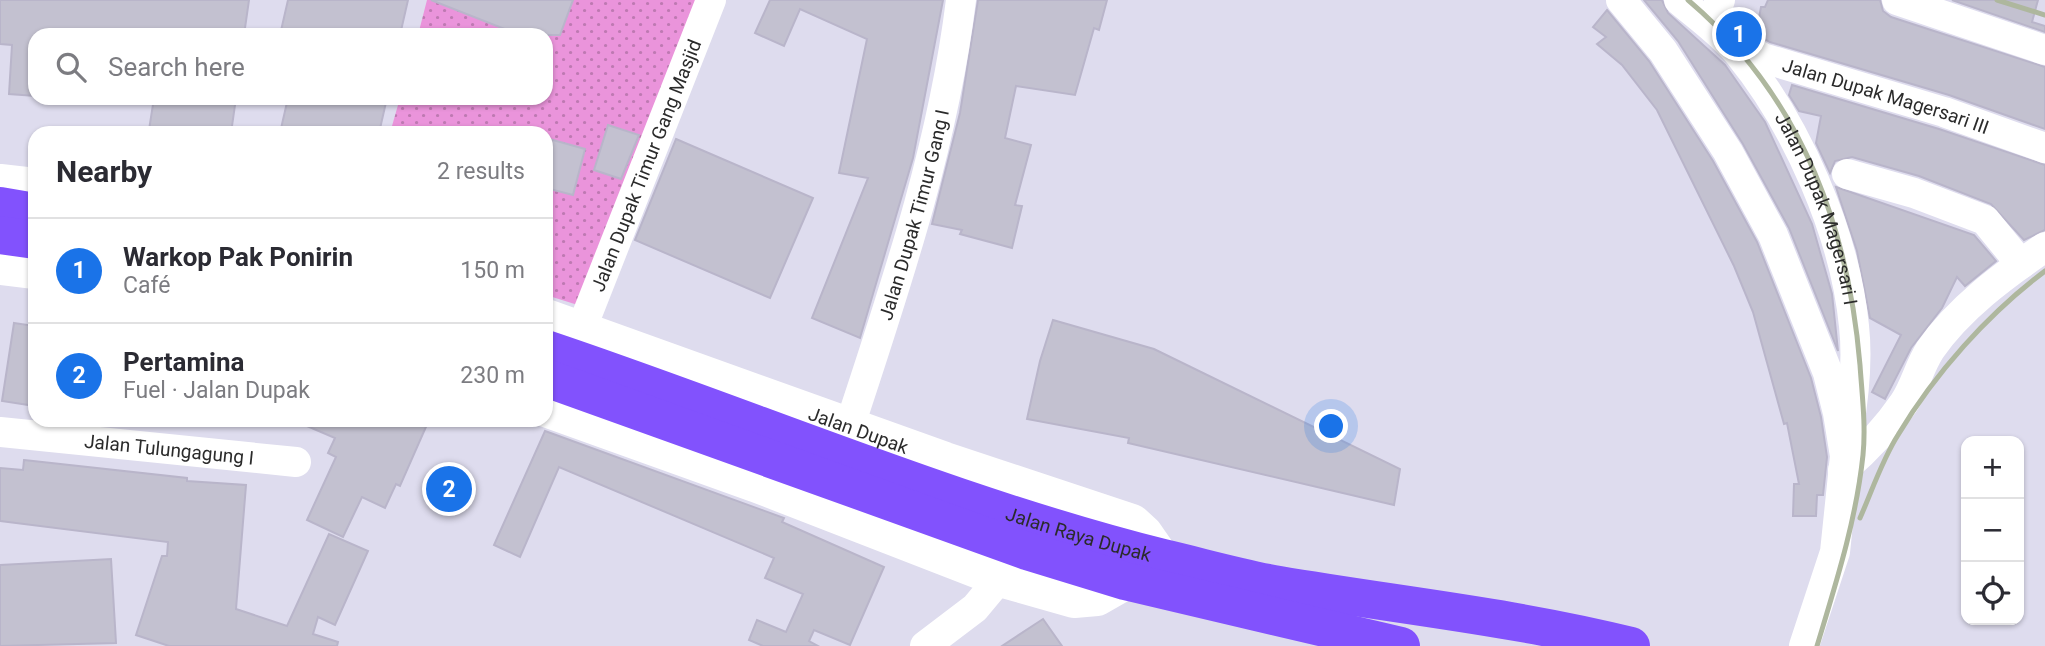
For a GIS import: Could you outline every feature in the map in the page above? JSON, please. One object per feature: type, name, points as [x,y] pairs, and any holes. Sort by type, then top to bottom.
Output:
[{"type":"main road","points":[[0,183],[28,186]]},
{"type":"main road","points":[[0,206],[28,211]]},
{"type":"main road","points":[[7,262],[28,246]]},
{"type":"main road","name":"Jalan Dupak","points":[[564,324],[1132,523],[1144,534],[1160,557]]},
{"type":"main road","name":"Jalan Raya Dupak","points":[[553,352],[837,456],[1029,520],[1160,557],[1276,584],[1457,612],[1586,641],[1631,646]]},
{"type":"main road","name":"Jalan Raya Dupak","points":[[553,381],[692,446],[1027,551],[1125,581],[1401,646]]},
{"type":"main road","points":[[553,410],[692,446],[1000,578],[1074,599],[1097,597],[1125,581]]},
{"type":"street","name":"Jalan Dupak Timur Gang Masjid","points":[[564,324],[711,0]]},
{"type":"street","points":[[1621,0],[1663,51],[1699,104],[1773,234],[1828,373],[1839,413],[1844,463],[1835,552],[1804,646]]},
{"type":"street","name":"Jalan Dupak Magersari I","points":[[1679,0],[1738,52],[1767,93],[1794,140],[1826,210],[1845,273],[1854,326],[1855,388],[1844,463]]},
{"type":"street","name":"Jalan Dupak Magersari III","points":[[1720,0],[1716,13],[1719,23],[1749,50],[1763,58],[1944,112],[2045,148]]},
{"type":"street","points":[[1897,0],[1931,9],[2045,50]]},
{"type":"street","name":"Jalan Dupak Timur Gang I","points":[[850,425],[916,222],[945,103],[959,1]]},
{"type":"street","points":[[1847,174],[1914,193],[1985,220],[2033,264]]},
{"type":"street","points":[[1844,463],[1863,453],[1905,401],[1931,349],[1967,308],[2033,264],[2045,247]]},
{"type":"street","name":"Jalan Tulungagung I","points":[[0,432],[296,462]]},
{"type":"street","points":[[925,646],[975,608],[1000,578]]},
{"type":"shaded area","points":[[427,0],[698,0],[581,306],[553,297],[553,126],[392,126],[398,105],[553,105],[553,28],[420,28]]},
{"type":"building","points":[[0,0],[249,0],[245,28],[28,28],[28,95],[9,94],[12,45],[0,44]]},
{"type":"building","points":[[288,0],[408,0],[402,28],[282,28]]},
{"type":"building","points":[[431,0],[573,0],[560,35],[553,35],[553,28],[502,28]]},
{"type":"building","points":[[770,0],[943,0],[913,158],[860,338],[812,318],[868,178],[839,173],[867,39],[800,9],[784,46],[755,33]]},
{"type":"building","points":[[978,0],[1107,0],[1099,30],[1094,28],[1075,95],[1016,86],[1005,138],[1031,145],[1015,205],[1022,206],[1012,248],[960,234],[962,230],[932,224],[960,113]]},
{"type":"building","points":[[1644,0],[1662,0],[1668,13],[1725,65],[1765,122],[1812,224],[1832,294],[1838,351],[1789,228],[1743,144],[1678,41]]},
{"type":"building","points":[[1768,0],[1880,0],[1883,11],[1891,17],[2045,67],[2045,129],[1949,95],[1770,42],[1756,34],[1761,7],[1765,7]]},
{"type":"building","points":[[1952,0],[2038,0],[2032,22],[2045,26],[2045,32]]},
{"type":"building","points":[[1607,10],[1649,61],[1713,161],[1757,242],[1811,378],[1821,417],[1827,457],[1823,495],[1817,495],[1816,516],[1793,516],[1794,484],[1799,484],[1787,423],[1784,424],[1753,312],[1734,266],[1657,110],[1622,65],[1597,44],[1606,37],[1593,27]]},
{"type":"building","points":[[1792,85],[1939,129],[2045,165],[2045,230],[2024,240],[1991,204],[1919,176],[1852,157],[1835,161],[1830,173],[1816,143],[1821,116],[1799,111],[1789,95]]},
{"type":"building","points":[[153,105],[235,105],[232,126],[150,126]]},
{"type":"building","points":[[286,105],[385,105],[381,126],[282,126]]},
{"type":"building","points":[[608,125],[639,135],[621,179],[594,170]]},
{"type":"building","points":[[676,139],[813,198],[770,298],[635,240]]},
{"type":"building","points":[[553,140],[585,149],[573,195],[553,190]]},
{"type":"building","points":[[1836,187],[1974,235],[1996,261],[1965,286],[1957,277],[1942,308],[1911,348],[1885,399],[1872,392],[1901,335],[1870,318],[1857,251]]},
{"type":"building","points":[[1053,320],[1154,349],[1400,469],[1394,505],[1128,443],[1129,438],[1027,419],[1040,361]]},
{"type":"building","points":[[14,323],[28,325],[28,405],[2,401]]},
{"type":"building","points":[[309,427],[426,427],[400,486],[396,484],[385,508],[362,497],[343,537],[307,520],[336,457],[328,453],[335,438]]},
{"type":"building","points":[[545,431],[784,518],[782,522],[884,567],[850,645],[814,630],[809,641],[818,646],[763,646],[749,640],[757,620],[786,632],[803,594],[765,578],[774,558],[559,467],[520,557],[494,545]]},
{"type":"building","points":[[24,460],[187,478],[187,481],[246,485],[236,609],[287,626],[329,534],[368,551],[335,625],[318,617],[313,634],[338,642],[337,646],[169,646],[136,635],[162,556],[167,556],[168,542],[0,521],[0,468],[23,470]]},
{"type":"building","points":[[111,559],[116,643],[0,646],[0,565]]},
{"type":"building","points":[[1043,619],[1062,646],[1002,646]]},
{"type":"railway","points":[[1688,0],[1727,37],[1760,77],[1788,119],[1811,164],[1830,212],[1844,261],[1854,312],[1860,365],[1864,444],[1850,528],[1817,646]]},
{"type":"railway","points":[[1997,0],[2045,15]]},
{"type":"railway","points":[[1860,518],[1892,445],[1929,389],[1983,325],[2045,271]]},
{"type":"place","name":"Warkop Pak Ponirin","points":[[1739,34]]},
{"type":"place","name":"Pertamina","points":[[449,489]]}]
